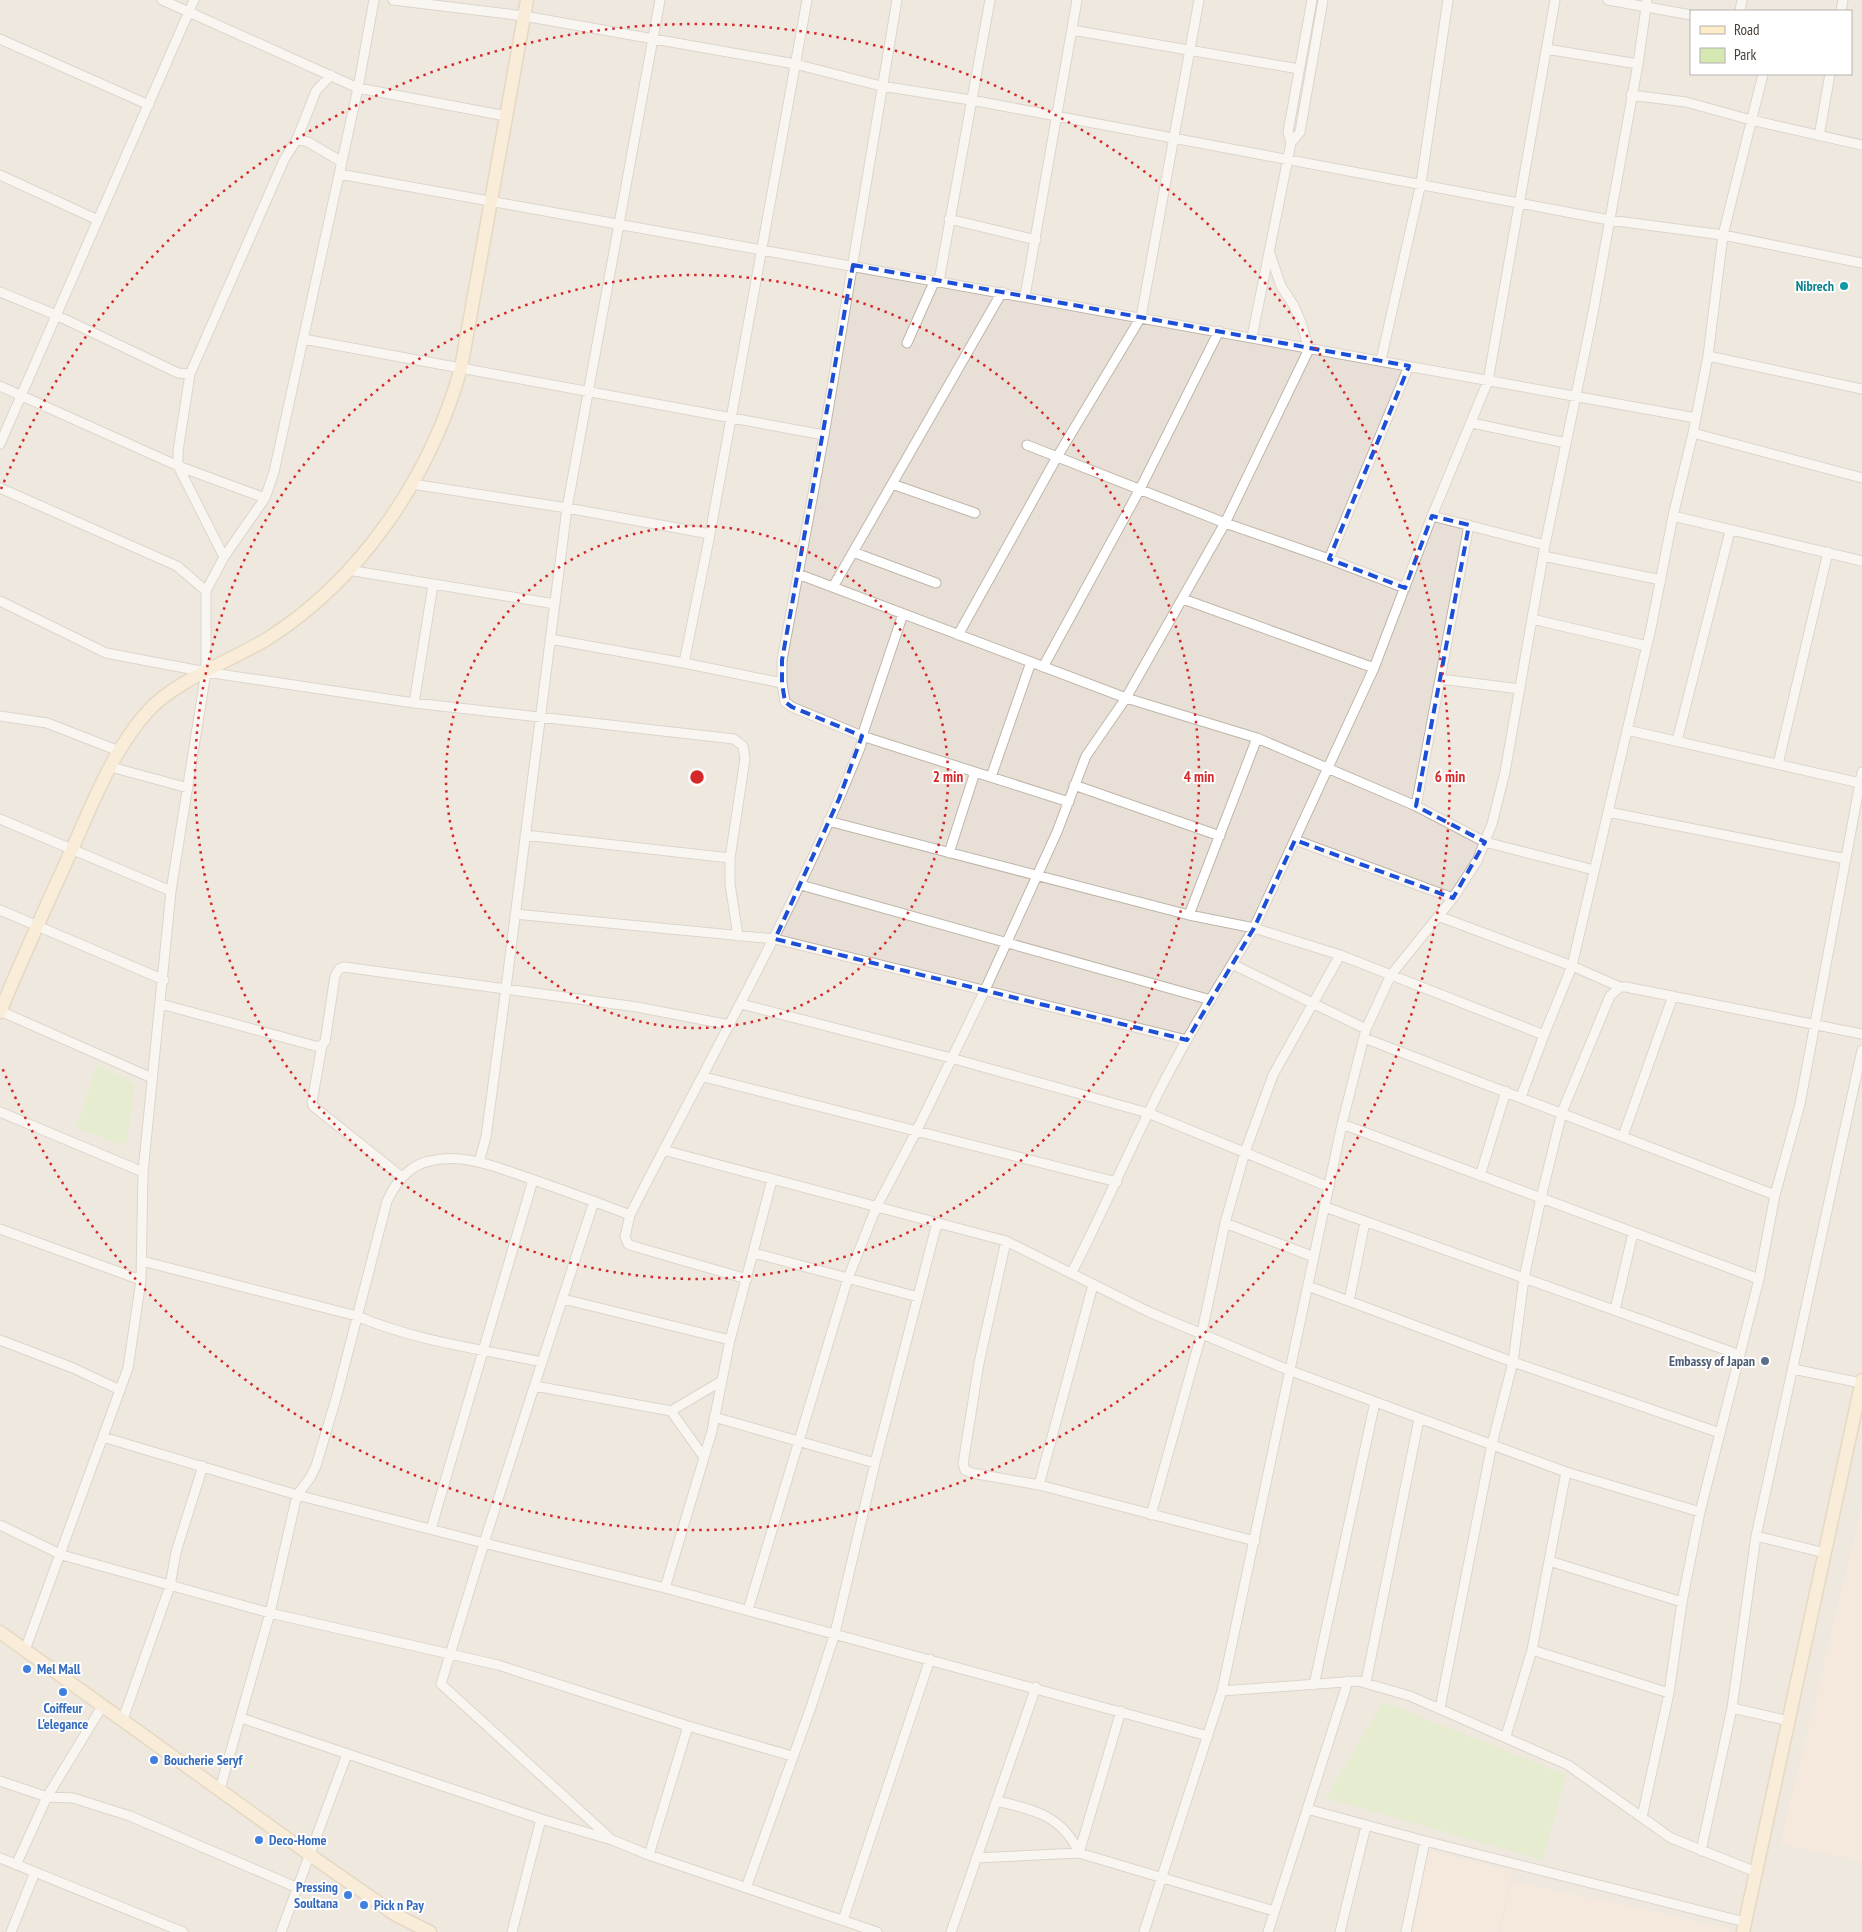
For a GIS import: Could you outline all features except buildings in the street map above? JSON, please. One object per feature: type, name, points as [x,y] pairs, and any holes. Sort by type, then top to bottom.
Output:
[{"type":"street","points":[[162,0],[358,88],[506,116]]},
{"type":"street","points":[[0,444],[194,0]]},
{"type":"street","points":[[25,1650],[62,1555],[128,1368],[141,1280],[143,1172],[164,980],[171,891],[206,672],[206,591],[224,557],[265,498],[274,472],[358,88],[374,0]]},
{"type":"street","points":[[393,0],[524,16],[796,64],[881,86],[971,100],[1174,139],[1421,183],[1609,220],[1723,235],[1862,263]]},
{"type":"street","points":[[152,1078],[0,1011],[36,927],[111,767],[119,751],[150,709],[170,693],[286,626],[328,591],[391,518],[412,484],[444,418],[461,368],[527,0]]},
{"type":"street","points":[[479,1162],[486,1137],[567,508],[660,0]]},
{"type":"street","points":[[684,663],[732,418],[807,0]]},
{"type":"street","points":[[897,0],[881,86],[824,435],[782,660],[782,683],[785,702],[792,707],[862,736],[1069,802]]},
{"type":"street","points":[[907,343],[937,280],[990,0]]},
{"type":"street","points":[[1025,296],[1077,0]]},
{"type":"street","points":[[958,635],[1058,457],[1141,317],[1199,0]]},
{"type":"street","points":[[1252,337],[1288,160],[1291,143],[1288,132],[1312,0]]},
{"type":"street","points":[[1291,143],[1300,132],[1323,0]]},
{"type":"street","points":[[1381,360],[1421,183],[1448,0]]},
{"type":"street","points":[[1072,1272],[1117,1182],[1148,1113],[1187,1040],[1254,928],[1330,767],[1374,668],[1432,516],[1488,381],[1555,0]]},
{"type":"street","points":[[1608,0],[1646,3],[1690,15]]},
{"type":"street","points":[[1144,1932],[1163,1879],[1222,1691],[1291,1371],[1324,1207],[1364,1033],[1392,975],[1453,898],[1477,861],[1492,824],[1505,772],[1545,544],[1576,396],[1638,64],[1646,3]]},
{"type":"street","points":[[1072,30],[1299,69]]},
{"type":"street","points":[[0,39],[148,104]]},
{"type":"street","points":[[1546,49],[1638,64]]},
{"type":"street","points":[[224,557],[178,466],[178,451],[190,374],[284,160],[297,139],[316,91],[330,75]]},
{"type":"street","points":[[1521,1097],[1572,966],[1647,646],[1672,516],[1693,433],[1708,356],[1723,235],[1763,75]]},
{"type":"street","points":[[1819,136],[1830,75]]},
{"type":"street","points":[[1632,95],[1686,102],[1751,120],[1862,145]]},
{"type":"street","points":[[297,139],[308,142],[342,162]]},
{"type":"street","points":[[339,174],[620,223],[1696,418]]},
{"type":"street","points":[[0,175],[98,220]]},
{"type":"street","points":[[949,219],[1036,240]]},
{"type":"street","points":[[748,1610],[848,1278],[876,1208],[916,1132],[1007,943],[1069,802],[1086,756],[1126,698],[1225,523],[1308,348],[1301,322],[1294,306],[1281,286],[1269,251]]},
{"type":"street","points":[[0,292],[178,373],[190,374]]},
{"type":"street","points":[[833,587],[1002,292]]},
{"type":"street","points":[[1043,667],[1140,489],[1219,331]]},
{"type":"street","points":[[303,338],[824,435]]},
{"type":"street","points":[[1708,356],[1862,389]]},
{"type":"street","points":[[1329,558],[1409,366]]},
{"type":"street","points":[[0,386],[178,466],[265,498]]},
{"type":"street","points":[[1472,423],[1566,443]]},
{"type":"street","points":[[1693,433],[1862,478]]},
{"type":"street","points":[[1027,445],[1225,523],[1329,558],[1405,588]]},
{"type":"street","points":[[412,484],[567,508],[710,534]]},
{"type":"street","points":[[892,484],[975,513]]},
{"type":"street","points":[[0,488],[177,566],[206,591]]},
{"type":"street","points":[[1432,516],[1545,544]]},
{"type":"street","points":[[1672,516],[1862,561]]},
{"type":"street","points":[[1416,806],[1469,525]]},
{"type":"street","points":[[1677,741],[1730,531]]},
{"type":"street","points":[[853,552],[936,583]]},
{"type":"street","points":[[1778,764],[1828,552]]},
{"type":"street","points":[[1543,556],[1660,580]]},
{"type":"street","points":[[348,570],[554,604]]},
{"type":"street","points":[[798,574],[1126,698],[1257,738],[1330,767],[1416,806],[1485,842],[1594,870]]},
{"type":"street","points":[[414,703],[433,585]]},
{"type":"street","points":[[1182,599],[1374,668]]},
{"type":"street","points":[[0,601],[106,653],[206,672],[414,703],[540,719],[734,739],[743,746],[745,759],[730,858],[730,884],[738,936]]},
{"type":"street","points":[[747,1278],[628,1244],[625,1237],[630,1215],[663,1150],[704,1077],[801,885],[849,775],[903,614]]},
{"type":"street","points":[[1532,619],[1647,646]]},
{"type":"street","points":[[550,639],[782,683]]},
{"type":"street","points":[[991,777],[1031,662]]},
{"type":"street","points":[[1440,679],[1520,689]]},
{"type":"street","points":[[0,716],[47,722],[119,751]]},
{"type":"street","points":[[1627,730],[1860,783]]},
{"type":"street","points":[[1189,915],[1257,738]]},
{"type":"street","points":[[111,767],[188,788]]},
{"type":"street","points":[[950,854],[975,772]]},
{"type":"street","points":[[1642,1817],[1669,1693],[1682,1602],[1700,1512],[1759,1279],[1775,1195],[1800,1104],[1862,772]]},
{"type":"street","points":[[1074,785],[1220,836]]},
{"type":"street","points":[[1608,812],[1846,859]]},
{"type":"street","points":[[0,819],[71,851],[171,891]]},
{"type":"street","points":[[828,821],[1189,915],[1254,928],[1340,955],[1544,1036]]},
{"type":"street","points":[[525,835],[730,858]]},
{"type":"street","points":[[1295,840],[1453,898]]},
{"type":"street","points":[[801,885],[1211,1000]]},
{"type":"street","points":[[0,910],[36,927],[164,980]]},
{"type":"street","points":[[515,914],[775,939],[984,992],[1187,1040]]},
{"type":"street","points":[[1438,916],[1572,966],[1620,987],[1862,1034]]},
{"type":"street","points":[[1151,1515],[1202,1332],[1225,1224],[1245,1152],[1273,1075],[1340,955]]},
{"type":"street","points":[[1232,964],[1314,1004],[1364,1033],[1521,1097],[1775,1195]]},
{"type":"street","points":[[402,1176],[313,1106],[312,1102],[322,1045],[325,1042],[335,976],[339,969],[344,967],[506,988],[637,1007],[730,1025]]},
{"type":"street","points":[[1440,1708],[1492,1444],[1513,1362],[1524,1278],[1562,1112],[1610,996],[1620,987]]},
{"type":"street","points":[[1623,1136],[1673,996]]},
{"type":"street","points":[[161,1004],[318,1047],[322,1045]]},
{"type":"street","points":[[741,1004],[951,1058],[1148,1113],[1329,1187]]},
{"type":"street","points":[[1701,1851],[1732,1708],[1756,1536],[1862,1050]]},
{"type":"street","points":[[704,1077],[1117,1182]]},
{"type":"street","points":[[1480,1176],[1506,1091]]},
{"type":"street","points":[[0,1112],[143,1172]]},
{"type":"street","points":[[1342,1124],[1759,1279]]},
{"type":"street","points":[[663,1150],[1006,1241],[1072,1272],[1092,1285],[1149,1312],[1202,1332],[1291,1371],[1566,1472],[1700,1512]]},
{"type":"street","points":[[220,1789],[270,1613],[297,1495],[310,1478],[316,1466],[358,1316],[387,1201],[402,1176],[415,1166],[428,1161],[449,1158],[479,1162],[630,1215]]},
{"type":"street","points":[[431,1530],[533,1180]]},
{"type":"street","points":[[665,1588],[714,1417],[730,1340],[772,1180]]},
{"type":"street","points":[[594,1201],[484,1543],[441,1684],[612,1840]]},
{"type":"street","points":[[1324,1207],[1740,1355]]},
{"type":"street","points":[[1349,1301],[1365,1222]]},
{"type":"street","points":[[746,1888],[811,1707],[834,1633],[874,1463],[936,1223]]},
{"type":"street","points":[[1225,1224],[1314,1257]]},
{"type":"street","points":[[0,1229],[141,1280]]},
{"type":"street","points":[[1614,1310],[1633,1233]]},
{"type":"street","points":[[1006,1241],[979,1363],[963,1464],[965,1470],[972,1473],[1039,1485],[1255,1541]]},
{"type":"street","points":[[754,1253],[918,1297]]},
{"type":"street","points":[[142,1261],[358,1316],[393,1329],[542,1362]]},
{"type":"street","points":[[1039,1485],[1092,1285]]},
{"type":"street","points":[[1308,1286],[1513,1362],[1720,1434]]},
{"type":"street","points":[[563,1299],[730,1340]]},
{"type":"street","points":[[0,1340],[73,1368],[120,1390]]},
{"type":"street","points":[[1307,1809],[1744,1927],[1862,1381],[1793,1369]]},
{"type":"street","points":[[535,1386],[671,1411],[720,1382]]},
{"type":"street","points":[[1314,1685],[1375,1402]]},
{"type":"street","points":[[671,1411],[703,1456]]},
{"type":"street","points":[[714,1417],[874,1463]]},
{"type":"street","points":[[1366,1682],[1418,1419]]},
{"type":"street","points":[[103,1437],[297,1495],[665,1588],[1036,1687],[1208,1736]]},
{"type":"street","points":[[123,1720],[170,1586],[176,1552],[202,1466]]},
{"type":"street","points":[[1506,1736],[1532,1650],[1566,1472]]},
{"type":"street","points":[[0,1525],[62,1555],[270,1613],[498,1665],[688,1726],[792,1756]]},
{"type":"street","points":[[1756,1536],[1825,1553]]},
{"type":"street","points":[[1549,1561],[1682,1602]]},
{"type":"street","points":[[0,1633],[220,1789],[310,1856],[396,1915],[430,1932]]},
{"type":"street","points":[[1532,1650],[1669,1693]]},
{"type":"street","points":[[843,1920],[930,1659]]},
{"type":"street","points":[[1222,1691],[1348,1681],[1366,1682],[1440,1708],[1568,1765],[1671,1838],[1756,1872]]},
{"type":"street","points":[[1268,1932],[1348,1681]]},
{"type":"street","points":[[951,1932],[1036,1687]]},
{"type":"street","points":[[16,1865],[46,1797],[103,1705]]},
{"type":"street","points":[[1732,1708],[1789,1721]]},
{"type":"street","points":[[1079,1853],[1121,1711]]},
{"type":"street","points":[[241,1718],[541,1819],[612,1840],[648,1855],[877,1932]]},
{"type":"street","points":[[648,1855],[688,1726]]},
{"type":"street","points":[[281,1932],[347,1754]]},
{"type":"street","points":[[0,1781],[46,1797],[73,1798],[130,1816],[298,1888]]},
{"type":"street","points":[[996,1801],[1026,1808],[1046,1816],[1069,1834],[1079,1853]]},
{"type":"street","points":[[512,1932],[541,1819]]},
{"type":"street","points":[[1340,1932],[1366,1826]]},
{"type":"street","points":[[1406,1932],[1425,1841]]},
{"type":"street","points":[[976,1858],[1079,1853],[1274,1911]]},
{"type":"street","points":[[0,1858],[183,1932]]},
{"type":"street","points":[[11,1932],[36,1872]]},
{"type":"highlighted area","points":[[853,265],[1409,366],[1329,559],[1405,588],[1432,516],[1469,525],[1416,806],[1485,842],[1453,898],[1295,840],[1254,928],[1187,1040],[775,939],[839,799],[862,736],[792,707],[785,702],[782,683],[782,660]]},
{"type":"shaded area","points":[[0,0],[1862,0],[1862,1932],[0,1932]]},
{"type":"shaded area","points":[[1862,1507],[1862,1861],[1780,1844]]},
{"type":"shaded area","points":[[1428,1850],[1512,1871],[1498,1932],[1412,1932]]},
{"type":"shaded area","points":[[1512,1881],[1730,1928],[1729,1932],[1501,1932]]},
{"type":"green space","points":[[97,1065],[135,1084],[126,1146],[76,1128]]},
{"type":"green space","points":[[1383,1702],[1566,1775],[1543,1860],[1326,1798]]},
{"type":"place","name":"Nibrech","points":[[1844,286]]},
{"type":"place","name":"Embassy of Japan","points":[[1765,1361]]},
{"type":"place","name":"Mel Mall","points":[[27,1669]]},
{"type":"place","name":"Coiffeur L'elegance","points":[[63,1692]]},
{"type":"place","name":"Boucherie Seryf","points":[[154,1760]]},
{"type":"place","name":"Deco-Home","points":[[259,1840]]},
{"type":"place","name":"Pressing Soultana","points":[[348,1895]]},
{"type":"place","name":"Pick n Pay","points":[[364,1905]]}]
